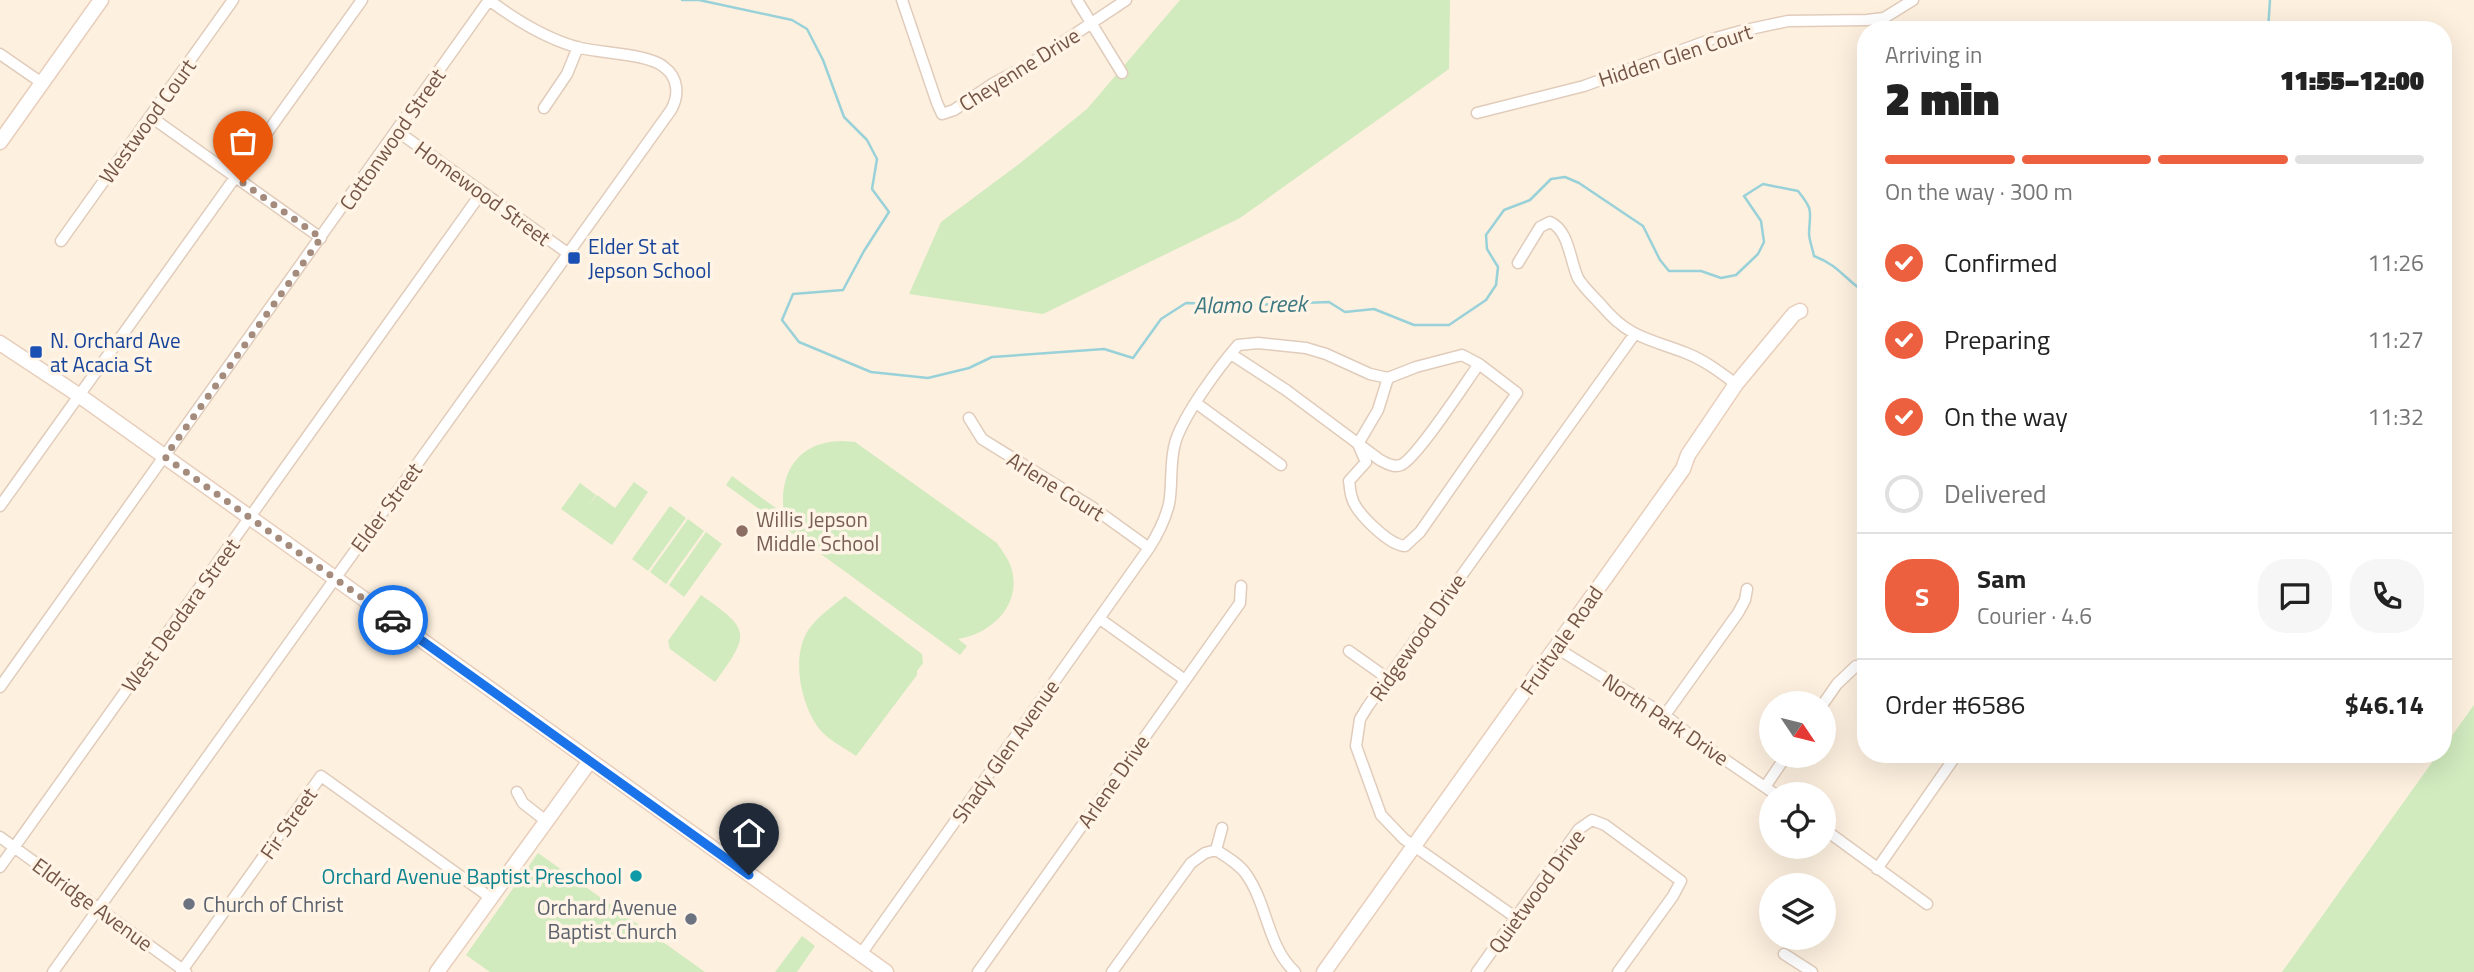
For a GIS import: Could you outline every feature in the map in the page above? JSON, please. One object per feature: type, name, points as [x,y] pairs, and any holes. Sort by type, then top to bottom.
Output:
[{"type":"street","points":[[0,142],[101,0]]},
{"type":"street","name":"Westwood Court","points":[[61,241],[233,0]]},
{"type":"street","points":[[0,506],[360,4],[347,0]]},
{"type":"street","name":"Cheyenne Drive","points":[[902,0],[942,114],[954,110],[1091,24]]},
{"type":"street","points":[[1077,0],[1122,73]]},
{"type":"street","points":[[1091,24],[1126,0]]},
{"type":"street","name":"Hidden Glen Court","points":[[1477,113],[1584,86],[1741,31],[1788,22],[1884,18],[1913,0]]},
{"type":"street","points":[[489,1],[531,29],[579,47],[567,74],[544,107]]},
{"type":"street","name":"Cottonwood Street","points":[[0,687],[489,1]]},
{"type":"street","name":"Elder Street","points":[[53,972],[673,107],[676,86],[669,71],[662,64],[579,47]]},
{"type":"street","points":[[0,54],[42,83]]},
{"type":"street","points":[[150,117],[321,238]]},
{"type":"street","name":"Homewood Street","points":[[397,131],[569,254]]},
{"type":"street","name":"West Deodara Street","points":[[0,867],[482,192]]},
{"type":"street","points":[[1518,263],[1540,227],[1550,222],[1557,225],[1564,236],[1579,281],[1611,315],[1634,335],[1687,353],[1707,363],[1736,384]]},
{"type":"street","name":"Fruitvale Road","points":[[1324,972],[1683,469],[1688,455],[1736,384],[1794,314],[1800,311]]},
{"type":"street","name":"Ridgewood Drive","points":[[1516,917],[1415,846],[1381,816],[1356,746],[1360,719],[1634,335]]},
{"type":"street","points":[[0,343],[80,396],[886,972]]},
{"type":"street","points":[[1358,444],[1366,462],[1349,481],[1352,499],[1385,537],[1397,545],[1405,546],[1420,532],[1517,393],[1479,364],[1462,355],[1416,367],[1388,378],[1370,374],[1306,348],[1258,343],[1238,345],[1231,354],[1393,466],[1402,464],[1416,451],[1479,364]]},
{"type":"street","name":"Shady Glen Avenue","points":[[861,954],[1149,548],[1163,524],[1169,503],[1171,463],[1176,439],[1196,403],[1231,354]]},
{"type":"street","points":[[1358,444],[1378,410],[1388,378]]},
{"type":"street","points":[[1196,403],[1281,465]]},
{"type":"street","name":"Arlene Court","points":[[969,418],[982,439],[1092,507],[1149,548]]},
{"type":"street","name":"Arlene Drive","points":[[978,972],[1240,603],[1241,586]]},
{"type":"street","points":[[1665,715],[1738,612],[1745,600],[1747,589]]},
{"type":"street","points":[[1100,619],[1185,680]]},
{"type":"street","name":"North Park Drive","points":[[1555,647],[1665,715],[1759,783]]},
{"type":"street","points":[[1349,651],[1387,678]]},
{"type":"street","points":[[1832,691],[1856,666]]},
{"type":"street","points":[[438,972],[590,761]]},
{"type":"street","points":[[1877,869],[1951,763]]},
{"type":"street","name":"Fir Street","points":[[183,971],[321,776],[491,898]]},
{"type":"street","points":[[517,792],[523,803],[546,821]]},
{"type":"street","name":"Quietwood Drive","points":[[1477,972],[1579,829],[1587,822],[1598,821],[1681,881],[1618,972]]},
{"type":"street","points":[[1216,850],[1222,828]]},
{"type":"street","name":"Eldridge Avenue","points":[[0,837],[183,971]]},
{"type":"street","points":[[1836,838],[1927,904]]},
{"type":"street","points":[[1128,971],[1115,968],[1191,863],[1205,853],[1216,850],[1246,874],[1275,945],[1295,972]]},
{"type":"street","points":[[1784,954],[1812,972]]},
{"type":"green space","points":[[1180,0],[1450,0],[1449,69],[1240,218],[1043,314],[909,294],[941,222],[1087,109]]},
{"type":"green space","points":[[843,441],[855,442],[997,543],[1008,561],[1014,581],[1008,605],[993,624],[971,636],[958,639],[967,646],[960,655],[726,485],[732,476],[784,514],[784,485],[795,462],[814,446]]},
{"type":"green space","points":[[634,482],[648,492],[612,545],[561,509],[580,483],[596,495],[588,506],[597,495],[615,508]]},
{"type":"green space","points":[[670,506],[686,518],[648,571],[632,559]]},
{"type":"green space","points":[[688,519],[704,531],[666,584],[650,572]]},
{"type":"green space","points":[[706,532],[722,544],[684,597],[669,585]]},
{"type":"green space","points":[[701,595],[729,616],[740,632],[735,652],[715,682],[670,649],[668,641]]},
{"type":"green space","points":[[845,596],[922,654],[923,663],[917,675],[856,756],[825,735],[814,721],[803,695],[799,667],[803,640],[809,629],[821,615]]},
{"type":"green space","points":[[2474,705],[2474,972],[2282,972],[2432,763],[2452,763],[2452,736]]},
{"type":"green space","points":[[538,853],[705,972],[490,972],[466,955]]},
{"type":"green space","points":[[802,936],[815,946],[797,972],[775,972]]},
{"type":"waterway","name":"Alamo Creek","points":[[682,0],[697,0]]},
{"type":"waterway","name":"Alamo Creek","points":[[699,0],[792,20],[807,29],[823,60],[844,117],[867,140],[877,159],[872,189],[889,212],[843,290],[793,294],[782,320],[799,342],[871,372],[928,378],[969,368],[992,357],[1104,349],[1133,358],[1161,319],[1186,303],[1252,305],[1329,302],[1345,312],[1374,309],[1414,325],[1449,325],[1486,300],[1496,285],[1498,267],[1487,249],[1486,235],[1504,210],[1530,200],[1551,179],[1565,177],[1579,183],[1643,226],[1660,260],[1669,271],[1701,271],[1721,278],[1736,275],[1758,254],[1764,242],[1761,221],[1744,196],[1763,184],[1798,191],[1810,211],[1809,236],[1814,256],[1836,268],[1857,286]]},
{"type":"waterway","name":"Alamo Creek","points":[[2269,21],[2270,0]]},
{"type":"way so far","points":[[243,183],[321,238],[165,457],[393,620]]},
{"type":"place","name":"Elder St at Jepson School","points":[[574,258]]},
{"type":"place","name":"N. Orchard Ave at Acacia St","points":[[36,352]]},
{"type":"place","name":"Willis Jepson Middle School","points":[[742,531]]},
{"type":"place","name":"Orchard Avenue Baptist Preschool","points":[[636,876]]},
{"type":"place","name":"Church of Christ","points":[[189,904]]},
{"type":"place","name":"Orchard Avenue Baptist Church","points":[[691,919]]},
{"type":"route","points":[[393,620],[749,875]]}]
